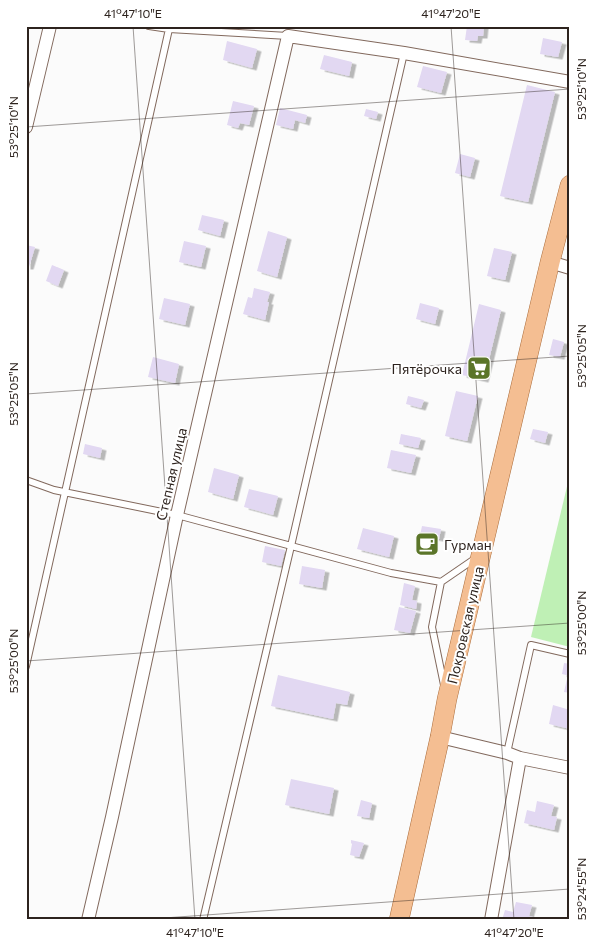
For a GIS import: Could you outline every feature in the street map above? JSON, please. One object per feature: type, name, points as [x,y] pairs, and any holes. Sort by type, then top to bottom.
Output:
[{"type":"main road","name":"Покровская улица","points":[[399,920],[447,699],[550,262],[570,185]]},
{"type":"street","points":[[26,127],[50,26]]},
{"type":"street","points":[[288,36],[404,53],[570,82]]},
{"type":"street","name":"Степная улица","points":[[88,920],[177,515],[288,36]]},
{"type":"street","points":[[550,262],[570,268]]},
{"type":"street","points":[[440,737],[507,753],[520,758],[570,768]]},
{"type":"street","points":[[490,920],[520,758]]},
{"type":"lane","points":[[149,26],[168,29],[288,36]]},
{"type":"lane","points":[[26,666],[168,29]]},
{"type":"lane","points":[[203,920],[404,53]]},
{"type":"lane","points":[[26,480],[66,493],[177,515],[390,573],[441,582],[482,554]]},
{"type":"lane","points":[[441,582],[432,627],[447,699]]},
{"type":"lane","points":[[507,753],[531,645],[570,654]]},
{"type":"green space","points":[[570,474],[570,647],[531,637]]},
{"type":"building","points":[[467,26],[484,26],[483,36],[478,36],[477,41],[465,40]]},
{"type":"building","points":[[543,38],[562,42],[558,57],[540,54]]},
{"type":"building","points":[[227,41],[257,49],[252,68],[223,60]]},
{"type":"building","points":[[324,55],[352,62],[349,76],[320,69]]},
{"type":"building","points":[[423,66],[447,72],[441,93],[417,87]]},
{"type":"building","points":[[527,85],[555,92],[528,202],[500,196]]},
{"type":"building","points":[[233,101],[254,106],[249,125],[240,123],[238,128],[227,125]]},
{"type":"building","points":[[280,108],[307,115],[305,123],[295,120],[293,129],[276,125]]},
{"type":"building","points":[[366,109],[378,112],[376,119],[364,116]]},
{"type":"building","points":[[460,154],[475,158],[470,177],[455,173]]},
{"type":"building","points":[[202,215],[224,220],[220,236],[198,230]]},
{"type":"building","points":[[268,231],[287,237],[277,277],[257,271]]},
{"type":"building","points":[[184,241],[206,246],[201,267],[179,262]]},
{"type":"building","points":[[26,245],[35,247],[29,267],[26,267]]},
{"type":"building","points":[[494,248],[512,252],[505,280],[487,276]]},
{"type":"building","points":[[52,265],[64,270],[58,286],[46,281]]},
{"type":"building","points":[[254,288],[270,292],[265,320],[243,314],[248,297],[252,298]]},
{"type":"building","points":[[164,298],[190,304],[185,325],[159,319]]},
{"type":"building","points":[[420,303],[439,308],[435,324],[416,319]]},
{"type":"building","points":[[479,304],[501,310],[484,380],[462,375]]},
{"type":"building","points":[[553,339],[564,342],[560,357],[549,355]]},
{"type":"building","points":[[153,357],[179,364],[175,383],[148,377]]},
{"type":"building","points":[[456,391],[478,396],[467,441],[445,436]]},
{"type":"building","points":[[408,396],[424,400],[421,408],[406,404]]},
{"type":"building","points":[[533,429],[548,432],[545,443],[530,439]]},
{"type":"building","points":[[401,434],[421,438],[418,448],[399,444]]},
{"type":"building","points":[[85,444],[102,448],[100,458],[83,454]]},
{"type":"building","points":[[391,450],[416,455],[411,473],[387,468]]},
{"type":"building","points":[[214,468],[239,475],[233,499],[208,492]]},
{"type":"building","points":[[249,489],[278,496],[273,515],[244,507]]},
{"type":"building","points":[[422,526],[441,529],[439,539],[434,538],[431,553],[417,550]]},
{"type":"building","points":[[363,528],[394,536],[389,557],[357,549]]},
{"type":"building","points":[[265,546],[285,550],[281,566],[262,562]]},
{"type":"building","points":[[302,566],[325,570],[322,588],[299,584]]},
{"type":"building","points":[[404,583],[415,586],[412,600],[417,601],[416,609],[400,605]]},
{"type":"building","points":[[399,607],[416,611],[410,633],[394,630]]},
{"type":"building","points":[[564,663],[570,664],[570,676],[562,674]]},
{"type":"building","points":[[278,675],[350,692],[347,705],[336,703],[333,719],[271,706]]},
{"type":"building","points":[[567,679],[570,680],[570,693],[564,692]]},
{"type":"building","points":[[553,705],[570,710],[570,729],[549,724]]},
{"type":"building","points":[[291,779],[334,788],[329,814],[285,805]]},
{"type":"building","points":[[361,800],[372,803],[369,818],[357,816]]},
{"type":"building","points":[[537,801],[554,805],[551,816],[557,817],[554,830],[524,823],[527,810],[535,812]]},
{"type":"building","points":[[351,840],[364,843],[359,857],[350,855]]},
{"type":"building","points":[[516,902],[532,905],[529,916],[544,920],[502,920],[505,910],[513,912]]},
{"type":"place","name":"Пятёрочка","points":[[479,368]]},
{"type":"place","name":"Гурман","points":[[427,544]]}]
